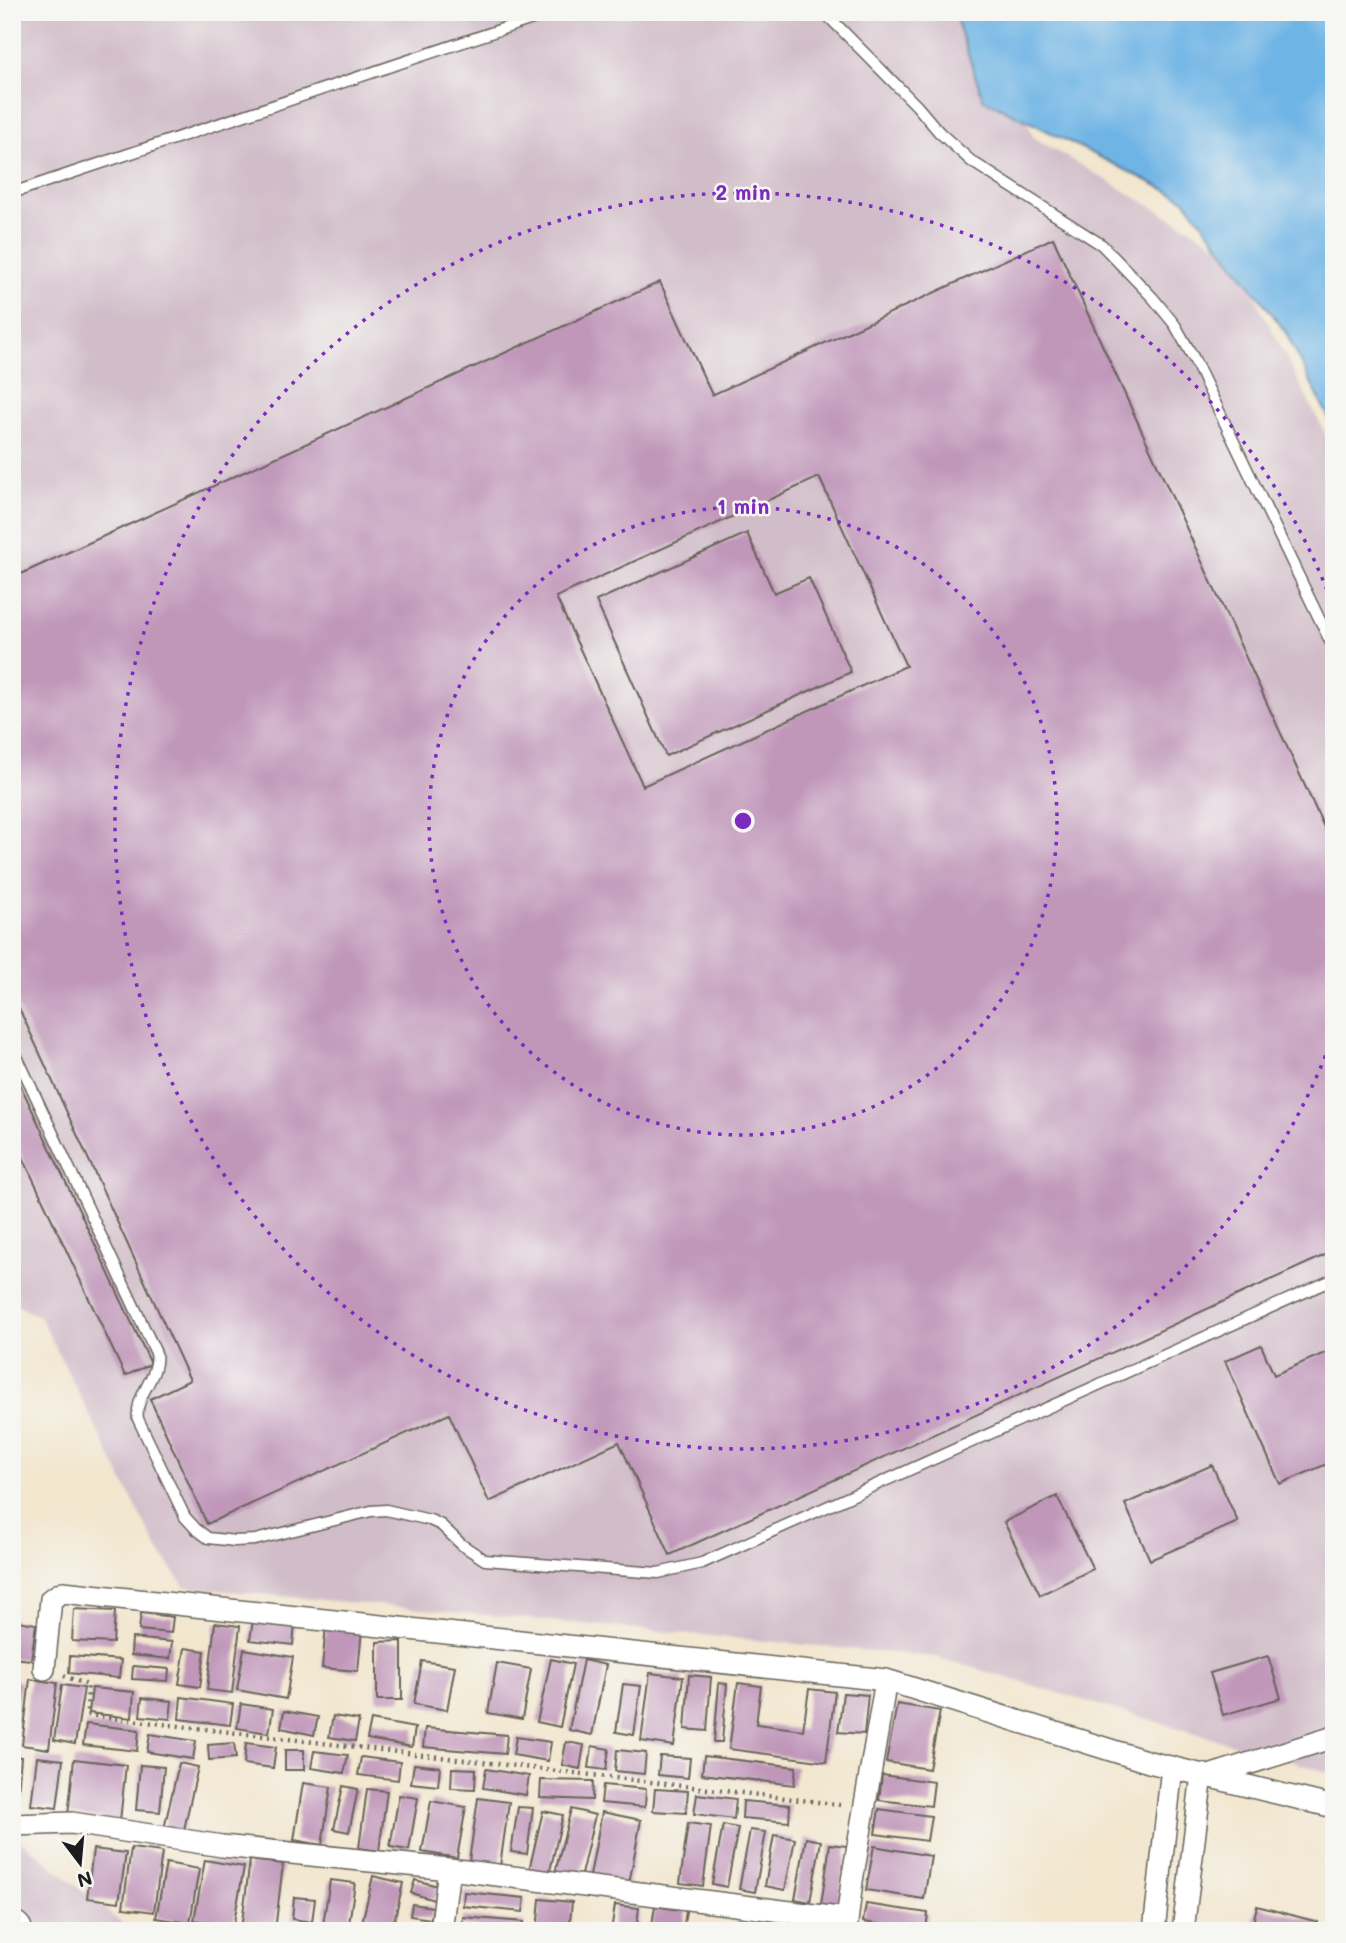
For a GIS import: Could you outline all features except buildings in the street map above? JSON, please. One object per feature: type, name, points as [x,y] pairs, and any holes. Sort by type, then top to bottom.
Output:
[{"type":"street","points":[[44,1669],[51,1599],[63,1592],[886,1680],[1172,1767],[1334,1807]]},
{"type":"street","points":[[12,1825],[72,1823],[222,1846],[449,1869],[846,1925],[886,1680]]},
{"type":"street","points":[[1205,1775],[1334,1737]]},
{"type":"street","points":[[1154,1931],[1172,1767]]},
{"type":"street","points":[[1183,1931],[1205,1775]]},
{"type":"street","points":[[441,1931],[449,1869]]},
{"type":"lane","points":[[12,192],[553,12]]},
{"type":"lane","points":[[824,12],[917,106],[939,132],[971,161],[1102,245],[1153,298],[1175,326],[1193,357],[1331,643]]},
{"type":"lane","points":[[12,1046],[156,1353],[156,1366],[137,1405],[138,1419],[185,1517],[208,1538],[256,1540],[371,1511],[386,1510],[441,1525],[462,1545],[485,1560],[657,1573],[677,1569],[702,1563],[1334,1279]]},
{"type":"path","points":[[44,1669],[88,1685],[87,1715],[865,1808]]},
{"type":"shaded area","points":[[12,12],[978,12],[1034,138],[1233,254],[1334,451],[1334,1774],[936,1657],[185,1587],[157,1548],[40,1317],[12,1303]]},
{"type":"shaded area","points":[[12,1833],[131,1931],[28,1931],[12,1916]]},
{"type":"water","points":[[954,12],[1334,12],[1334,428],[1285,331],[1184,199],[983,99]]}]
